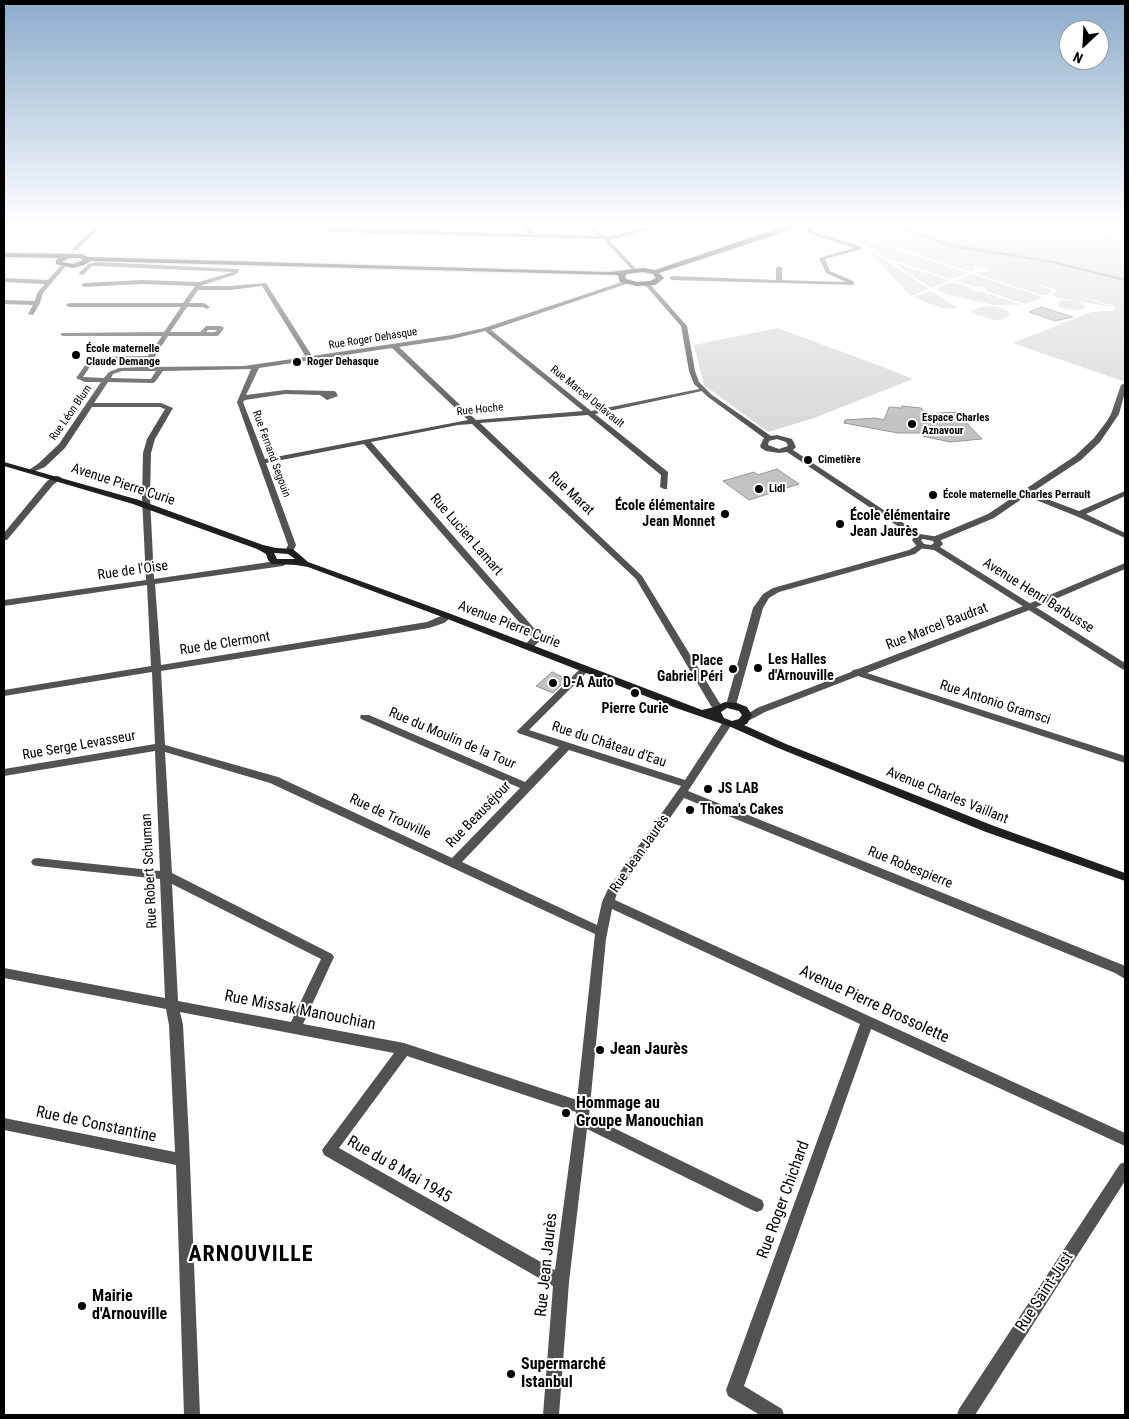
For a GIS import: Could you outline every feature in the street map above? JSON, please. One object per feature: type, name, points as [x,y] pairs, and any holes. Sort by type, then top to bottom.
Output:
[{"type":"main road","name":"Avenue Pierre Curie","points":[[4,464],[33,470],[147,506],[260,547],[280,558],[310,565],[702,712],[721,714]]},
{"type":"main road","points":[[746,716],[741,723],[721,714],[731,705],[746,716],[760,737]]},
{"type":"main road","name":"Avenue Charles Vaillant","points":[[721,714],[760,737],[998,832],[1125,877]]},
{"type":"street","points":[[30,314],[42,290]]},
{"type":"street","points":[[143,369],[195,290]]},
{"type":"street","points":[[268,290],[310,358]]},
{"type":"street","name":"Rue Roger Dehasque","points":[[143,369],[223,369],[256,366],[452,337],[486,329],[591,290]]},
{"type":"street","points":[[653,290],[682,322],[693,378],[702,389],[769,438]]},
{"type":"street","points":[[4,302],[37,303]]},
{"type":"street","points":[[69,305],[204,305],[206,307]]},
{"type":"street","name":"Rue Marcel Delavault","points":[[486,329],[665,474],[664,486]]},
{"type":"street","points":[[62,334],[202,334]]},
{"type":"street","name":"Rue Marat","points":[[394,346],[639,578],[721,714]]},
{"type":"street","points":[[150,358],[99,359],[91,361],[79,377],[85,380],[154,381],[161,369]]},
{"type":"street","name":"Rue Fernand Segouin","points":[[256,366],[240,402],[292,545],[280,558]]},
{"type":"street","name":"Rue Léon Blum","points":[[33,470],[42,465],[62,446],[112,373],[117,370],[143,369]]},
{"type":"street","points":[[788,450],[792,447],[789,440],[769,438],[764,441],[766,448],[774,451],[788,450],[920,542],[936,543],[991,516],[1027,494],[1078,458],[1098,440],[1115,414],[1124,385]]},
{"type":"street","name":"Rue Hoche","points":[[262,462],[473,420],[590,413],[702,389]]},
{"type":"street","points":[[241,398],[284,392],[328,393]]},
{"type":"street","name":"Rue Robert Schuman","points":[[90,405],[161,405],[168,408],[147,453],[147,506],[149,576],[157,668],[159,747],[172,1004],[176,1025],[192,1415]]},
{"type":"street","points":[[1115,414],[1125,415]]},
{"type":"street","name":"Rue Lucien Lamart","points":[[366,441],[537,637],[528,647]]},
{"type":"street","points":[[4,538],[8,525],[50,483],[58,478]]},
{"type":"street","points":[[1079,514],[1125,493]]},
{"type":"street","points":[[1027,494],[1079,514],[1125,536]]},
{"type":"street","points":[[731,705],[755,616],[766,596],[776,590],[912,552],[920,542]]},
{"type":"street","name":"Avenue Henri Barbusse","points":[[936,543],[1029,607],[1125,667]]},
{"type":"street","name":"Rue de l'Oise","points":[[4,604],[151,583],[280,558]]},
{"type":"street","name":"Rue Marcel Baudrat","points":[[746,716],[856,672],[1029,607],[1125,566]]},
{"type":"street","name":"Rue de Clermont","points":[[4,693],[429,625],[441,621],[448,616]]},
{"type":"street","name":"Rue du Château d'Eau","points":[[585,669],[522,731],[567,745],[685,789]]},
{"type":"street","name":"Rue Antonio Gramsci","points":[[856,672],[1125,760]]},
{"type":"street","name":"Rue Jean Jaurès","points":[[551,1415],[561,1282],[582,1113],[601,932],[608,902],[612,892],[685,789],[721,714]]},
{"type":"street","name":"Rue du Moulin de la Tour","points":[[365,716],[527,787]]},
{"type":"street","name":"Rue Beauséjour","points":[[454,863],[567,745]]},
{"type":"street","name":"Rue Serge Levasseur","points":[[4,773],[159,747]]},
{"type":"street","name":"Rue de Trouville","points":[[159,747],[274,780],[601,932]]},
{"type":"street","name":"Rue Robespierre","points":[[685,789],[1119,969],[1125,974]]},
{"type":"street","points":[[37,862],[165,875],[328,957],[295,1028]]},
{"type":"street","name":"Avenue Pierre Brossolette","points":[[608,902],[1125,1140]]},
{"type":"street","name":"Rue Missak Manouchian","points":[[4,973],[404,1049],[582,1113]]},
{"type":"street","name":"Rue Roger Chichard","points":[[776,1415],[734,1390],[867,1022]]},
{"type":"street","name":"Rue du 8 Mai 1945","points":[[404,1049],[329,1150],[561,1282]]},
{"type":"street","points":[[582,1113],[757,1205]]},
{"type":"street","name":"Rue de Constantine","points":[[4,1124],[182,1160]]},
{"type":"street","name":"Rue Saint-Just","points":[[965,1415],[1125,1168]]},
{"type":"shaded area","points":[[905,290],[926,290],[911,296]]},
{"type":"shaded area","points":[[937,290],[984,292],[1022,305],[994,305],[949,295]]},
{"type":"shaded area","points":[[1022,290],[1042,298],[1025,304],[986,291]]},
{"type":"shaded area","points":[[1026,290],[1052,291],[1049,295],[1041,295]]},
{"type":"shaded area","points":[[1058,290],[1125,290],[1125,382],[1013,343],[1091,312],[1114,311],[1114,306]]},
{"type":"shaded area","points":[[1058,290],[1111,307],[1055,297],[1052,295]]},
{"type":"shaded area","points":[[931,291],[959,309],[941,308],[913,297]]},
{"type":"shaded area","points":[[1061,300],[1078,301],[1086,306],[1080,310],[1066,309],[1057,305]]},
{"type":"shaded area","points":[[991,306],[1006,309],[1011,315],[1000,320],[993,320],[970,312],[980,307]]},
{"type":"shaded area","points":[[778,328],[913,379],[814,418],[768,432],[704,385],[694,345]]},
{"type":"building","points":[[1042,307],[1073,317],[1055,321],[1029,312]]},
{"type":"building","name":"Espace Charles Aznavour","points":[[902,406],[921,408],[926,414],[956,412],[982,439],[950,442],[922,436],[923,433],[898,433],[844,423],[845,420],[876,418],[884,420],[889,407],[902,408]]},
{"type":"building","name":"Lidl","points":[[777,469],[799,484],[749,500],[723,481],[754,472],[758,475]]},
{"type":"building","name":"D-A Auto","points":[[552,672],[567,679],[553,693],[536,686]]},
{"type":"place","name":"École maternelle Claude Demange","points":[[76,355]]},
{"type":"place","name":"Roger Dehasque","points":[[297,362]]},
{"type":"place","name":"Espace Charles Aznavour","points":[[912,424]]},
{"type":"place","name":"Cimetière","points":[[808,460]]},
{"type":"place","name":"Lidl","points":[[759,489]]},
{"type":"place","name":"École maternelle Charles Perrault","points":[[933,495]]},
{"type":"place","name":"École élémentaire Jean Monnet","points":[[725,514]]},
{"type":"place","name":"École élémentaire Jean Jaurès","points":[[840,524]]},
{"type":"place","name":"Les Halles d'Arnouville","points":[[758,668]]},
{"type":"place","name":"Place Gabriel Péri","points":[[733,669]]},
{"type":"place","name":"D-A Auto","points":[[553,683]]},
{"type":"place","name":"Pierre Curie","points":[[635,693]]},
{"type":"place","name":"JS LAB","points":[[708,789]]},
{"type":"place","name":"Thoma's Cakes","points":[[690,810]]},
{"type":"place","name":"Jean Jaurès","points":[[600,1050]]},
{"type":"place","name":"Hommage au Groupe Manouchian","points":[[566,1113]]},
{"type":"place","name":"Mairie d'Arnouville","points":[[82,1306]]},
{"type":"place","name":"Supermarché Istanbul","points":[[511,1374]]},
{"type":"district","name":"ARNOUVILLE","points":[[251,1255]]}]
